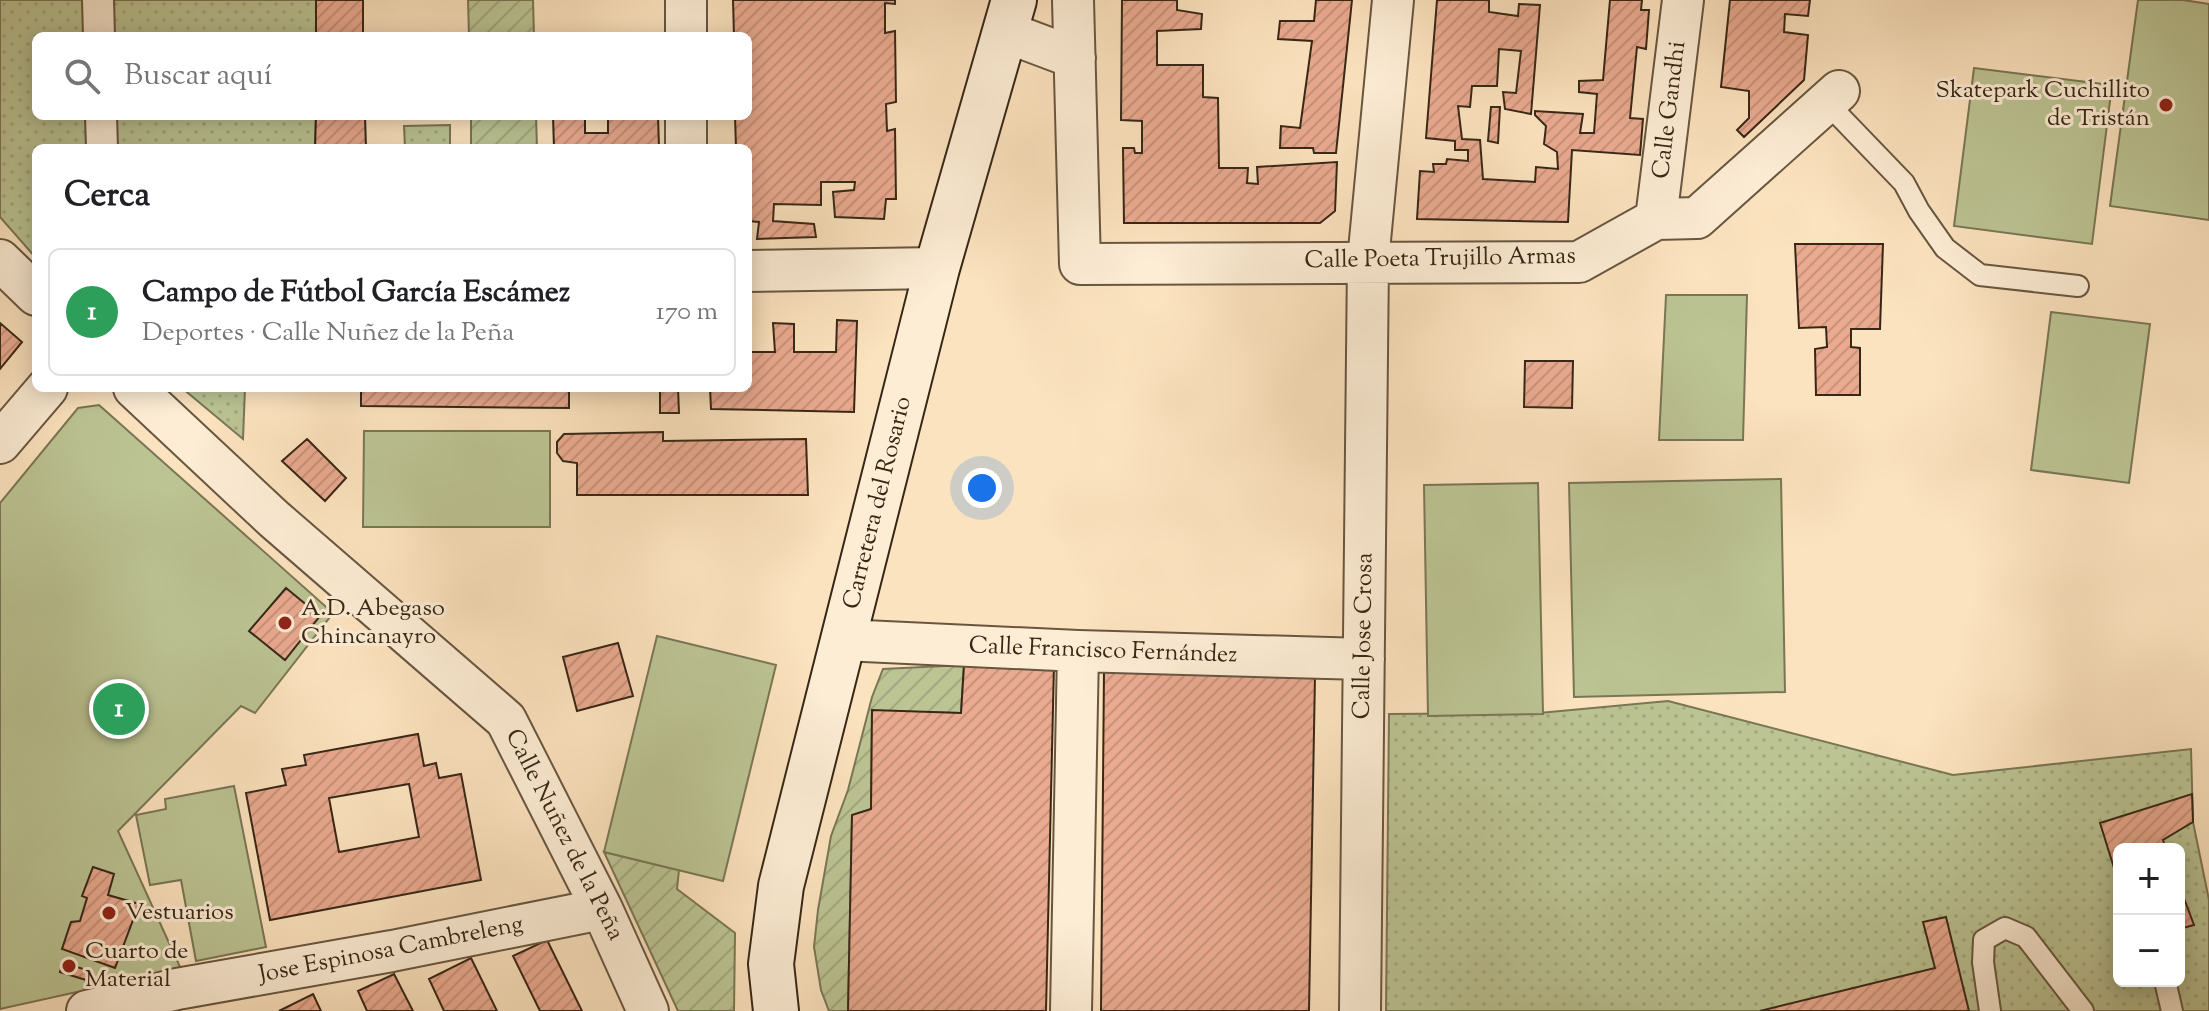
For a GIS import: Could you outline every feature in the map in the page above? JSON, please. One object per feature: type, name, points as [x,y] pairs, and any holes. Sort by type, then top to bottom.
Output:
[{"type":"main road","name":"Carretera del Rosario","points":[[776,1011],[771,964],[781,886],[937,268],[1010,16]]},
{"type":"street","points":[[98,0],[99,32]]},
{"type":"street","points":[[686,0],[686,32]]},
{"type":"street","points":[[1073,0],[1075,58]]},
{"type":"street","name":"Calle Jose Crosa","points":[[1360,1011],[1368,261],[1393,0]]},
{"type":"street","name":"Calle Gandhi","points":[[1656,219],[1683,0]]},
{"type":"street","points":[[1010,16],[1075,58]]},
{"type":"street","name":"Calle Poeta Trujillo Armas","points":[[1075,58],[1080,264],[1579,262],[1656,219],[1697,218],[1833,97]]},
{"type":"street","points":[[101,120],[102,144]]},
{"type":"street","points":[[686,120],[686,144]]},
{"type":"street","points":[[0,260],[32,291]]},
{"type":"street","points":[[752,271],[937,268]]},
{"type":"street","points":[[0,443],[44,392]]},
{"type":"street","name":"Calle Nuñez de la Peña","points":[[138,392],[274,519],[506,720],[602,909],[648,1011]]},
{"type":"street","name":"Calle Francisco Fernández","points":[[843,640],[1078,651],[1364,659]]},
{"type":"street","points":[[1071,1011],[1078,651]]},
{"type":"street","name":"Jose Espinosa Cambreleng","points":[[87,1011],[177,989],[602,909]]},
{"type":"street","points":[[771,964],[790,1011]]},
{"type":"lane","points":[[1833,97],[1904,183],[1945,248],[1980,275],[2078,286]]},
{"type":"lane","points":[[1990,1011],[1983,962],[1984,940],[2005,928],[2026,937],[2083,1011]]},
{"type":"lane","points":[[2166,987],[2172,1011]]},
{"type":"green space","points":[[0,0],[316,0],[326,32],[32,32],[32,120],[316,120],[315,144],[32,144],[32,253],[0,217]]},
{"type":"green space","points":[[468,0],[533,0],[534,32],[469,32]]},
{"type":"green space","name":"Skatepark Cuchillito de Tristán","points":[[2138,0],[2183,0],[2209,4],[2209,220],[2110,206]]},
{"type":"green space","points":[[1974,68],[2112,85],[2092,244],[1954,226]]},
{"type":"green space","points":[[471,120],[536,120],[537,144],[471,144]]},
{"type":"green space","points":[[450,125],[450,144],[405,144],[404,126]]},
{"type":"green space","points":[[1666,295],[1747,295],[1743,440],[1659,440]]},
{"type":"green space","points":[[2051,312],[2150,324],[2129,483],[2031,470]]},
{"type":"green space","points":[[187,392],[245,392],[243,439]]},
{"type":"green space","points":[[99,405],[333,613],[255,713],[241,706],[118,831],[181,969],[0,1009],[0,503],[78,408]]},
{"type":"green space","points":[[364,431],[550,431],[550,527],[363,527]]},
{"type":"green space","points":[[1781,479],[1785,692],[1574,697],[1569,483]]},
{"type":"green space","points":[[1538,483],[1543,714],[1428,716],[1424,485]]},
{"type":"green space","points":[[657,636],[776,665],[723,881],[604,852]]},
{"type":"green space","points":[[964,665],[961,713],[872,711],[871,809],[852,816],[848,1011],[829,1011],[821,990],[814,947],[818,910],[831,836],[848,790],[872,697],[883,669]]},
{"type":"green space","points":[[1668,701],[1953,775],[2191,749],[2193,822],[2209,900],[2209,1011],[1386,1011],[1389,714],[1539,713]]},
{"type":"green space","points":[[234,786],[266,947],[196,961],[181,880],[150,885],[136,815],[166,809],[165,799]]},
{"type":"green space","points":[[604,852],[679,870],[677,889],[735,933],[734,1011],[678,1011]]},
{"type":"building","points":[[316,0],[363,0],[363,32],[316,32]]},
{"type":"building","points":[[733,0],[895,0],[895,4],[885,3],[885,33],[895,31],[896,102],[886,104],[887,131],[895,129],[896,199],[886,199],[884,219],[835,217],[833,192],[854,190],[855,182],[821,182],[821,205],[774,204],[773,221],[814,224],[816,237],[757,239],[759,222],[752,221],[752,144],[736,144],[735,120],[752,120],[752,32],[734,32]]},
{"type":"building","points":[[1122,0],[1177,0],[1177,10],[1202,14],[1201,29],[1157,31],[1157,65],[1203,65],[1203,97],[1218,98],[1219,168],[1248,168],[1247,183],[1258,184],[1257,167],[1337,162],[1335,211],[1320,223],[1124,223],[1123,148],[1134,148],[1135,153],[1142,153],[1142,121],[1121,120]]},
{"type":"building","points":[[1316,0],[1352,0],[1336,153],[1314,153],[1313,148],[1280,148],[1281,126],[1300,128],[1312,41],[1278,39],[1280,21],[1314,21]]},
{"type":"building","points":[[1437,0],[1489,0],[1489,12],[1518,16],[1519,4],[1540,5],[1531,114],[1505,109],[1503,92],[1516,93],[1521,51],[1499,49],[1497,86],[1472,86],[1470,107],[1458,106],[1462,139],[1480,140],[1483,179],[1535,182],[1536,167],[1558,169],[1557,152],[1544,144],[1546,126],[1535,111],[1583,114],[1580,133],[1594,133],[1597,94],[1579,92],[1579,81],[1603,80],[1610,0],[1642,0],[1641,10],[1649,10],[1646,49],[1637,47],[1630,118],[1643,119],[1640,155],[1572,150],[1568,222],[1417,219],[1420,171],[1434,172],[1433,164],[1446,164],[1447,159],[1468,161],[1468,150],[1455,150],[1455,141],[1426,138]]},
{"type":"building","points":[[1730,0],[1810,0],[1808,16],[1785,14],[1784,32],[1808,35],[1804,80],[1744,137],[1737,130],[1749,118],[1749,91],[1721,87]]},
{"type":"building","points":[[1491,107],[1500,107],[1498,143],[1488,141]]},
{"type":"building","points":[[316,120],[365,120],[366,144],[315,144]]},
{"type":"building","points":[[553,120],[585,120],[585,133],[608,133],[608,120],[658,120],[659,144],[554,144]]},
{"type":"building","points":[[1795,244],[1883,244],[1880,329],[1851,329],[1851,347],[1860,348],[1860,395],[1816,395],[1815,349],[1827,347],[1826,327],[1799,328]]},
{"type":"building","points":[[837,320],[857,321],[854,412],[711,409],[710,392],[752,392],[752,352],[775,352],[773,323],[794,324],[794,352],[836,352]]},
{"type":"building","points":[[0,323],[22,342],[0,369]]},
{"type":"building","points":[[1525,361],[1573,361],[1572,408],[1524,407]]},
{"type":"building","points":[[361,392],[569,392],[569,408],[361,406]]},
{"type":"building","points":[[660,392],[678,392],[679,413],[660,413]]},
{"type":"building","points":[[663,432],[663,441],[806,439],[808,495],[577,495],[577,463],[563,461],[557,453],[557,442],[564,434]]},
{"type":"building","points":[[307,439],[346,478],[325,501],[282,461]]},
{"type":"building","name":"A.D. Abegaso Chincanayro","points":[[286,588],[320,616],[285,660],[249,631]]},
{"type":"building","points":[[618,643],[633,696],[577,711],[563,657]]},
{"type":"building","points":[[1054,664],[1046,1011],[848,1011],[852,815],[871,809],[872,710],[961,713],[964,665]]},
{"type":"building","points":[[1104,669],[1315,675],[1309,1011],[1101,1011]]},
{"type":"building","points":[[418,734],[424,766],[436,763],[439,778],[461,774],[481,880],[270,920],[246,793],[286,785],[282,769],[306,765],[304,755]],"holes":[[[409,784],[419,837],[339,852],[329,798]]]},
{"type":"building","points":[[2192,794],[2193,822],[2163,840],[2164,843],[2113,843],[2113,865],[2100,823]]},
{"type":"building","name":"Vestuarios","points":[[93,867],[114,874],[108,895],[139,904],[115,968],[62,949],[71,922],[80,921],[87,898],[82,896]]},
{"type":"building","points":[[2185,901],[2194,925],[2185,927]]},
{"type":"building","points":[[1946,917],[1969,1011],[1760,1011],[1935,968],[1923,922]]},
{"type":"building","points":[[547,940],[582,1011],[540,1011],[513,956]]},
{"type":"building","points":[[471,958],[497,1011],[444,1011],[429,979]]},
{"type":"building","name":"Cuarto de Material","points":[[63,962],[89,971],[86,980],[60,972]]},
{"type":"building","points":[[394,974],[413,1011],[367,1011],[358,991]]},
{"type":"building","points":[[313,994],[321,1011],[279,1011]]},
{"type":"place","name":"Skatepark Cuchillito de Tristán","points":[[2166,105]]},
{"type":"place","name":"A.D. Abegaso Chincanayro","points":[[285,623]]},
{"type":"place","name":"Campo de Fútbol García Escámez","points":[[119,709]]},
{"type":"place","name":"Vestuarios","points":[[109,913]]},
{"type":"place","name":"Cuarto de Material","points":[[69,966]]}]
